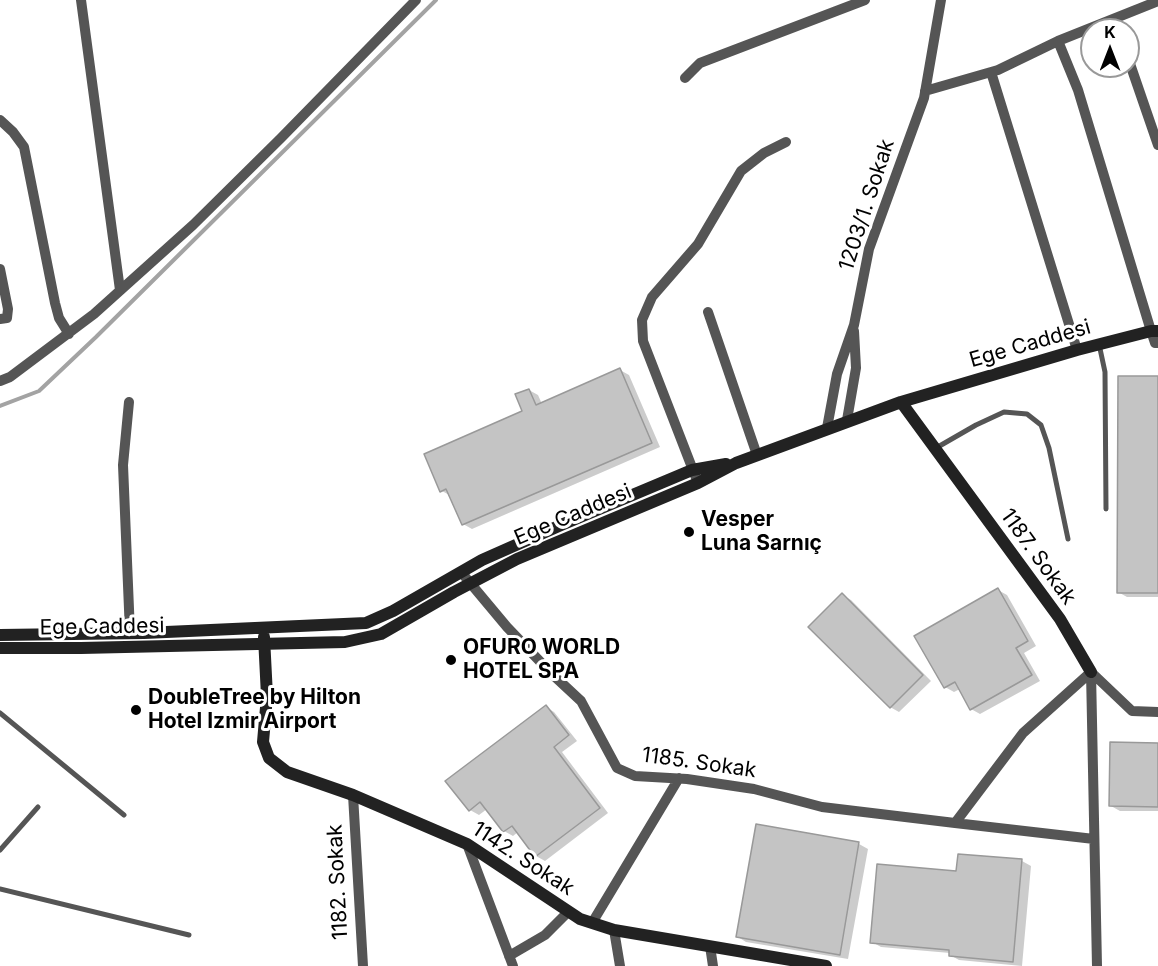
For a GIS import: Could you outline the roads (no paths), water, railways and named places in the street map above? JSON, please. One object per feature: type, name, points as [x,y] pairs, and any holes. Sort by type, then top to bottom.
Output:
[{"type":"street","points":[[81,0],[120,290]]},
{"type":"street","points":[[0,381],[10,377],[94,314],[193,225],[416,0]]},
{"type":"street","points":[[685,78],[700,63],[865,0]]},
{"type":"street","name":"1203/1. Sokak","points":[[827,428],[837,374],[854,325],[869,249],[925,95],[941,0]]},
{"type":"street","points":[[1114,18],[1158,1]]},
{"type":"street","points":[[925,95],[991,72],[1080,32]]},
{"type":"street","points":[[1058,41],[1078,90],[1156,329],[1155,343],[1158,344]]},
{"type":"street","points":[[991,72],[1077,350]]},
{"type":"street","points":[[1135,78],[1158,145]]},
{"type":"street","points":[[0,120],[24,147],[57,311],[69,334]]},
{"type":"street","points":[[698,483],[643,342],[642,320],[652,297],[698,244],[741,171],[764,153],[786,142]]},
{"type":"street","points":[[0,269],[8,309],[7,318],[0,319]]},
{"type":"street","points":[[708,312],[757,454]]},
{"type":"street","name":"1203/1. Sokak","points":[[847,420],[856,368],[854,325]]},
{"type":"street","name":"Ege Caddesi","points":[[0,648],[345,642],[381,634],[518,559],[698,483],[757,454],[900,402],[1156,329]]},
{"type":"street","points":[[129,402],[123,465],[130,633]]},
{"type":"street","name":"1187. Sokak","points":[[900,402],[1060,620],[1091,672],[1132,711],[1158,712]]},
{"type":"street","points":[[0,635],[130,633],[366,623],[393,611],[482,560],[541,533],[692,470],[736,463]]},
{"type":"street","name":"1185. Sokak","points":[[461,572],[507,627],[581,701],[617,768],[635,776],[679,778],[754,789],[822,807],[1094,839]]},
{"type":"street","name":"1142. Sokak","points":[[263,627],[267,696],[263,742],[269,759],[287,772],[353,795],[467,844],[580,919],[614,930],[826,966]]},
{"type":"street","points":[[955,823],[1023,733],[1091,672]]},
{"type":"street","points":[[1091,672],[1097,966]]},
{"type":"street","points":[[592,923],[679,778]]},
{"type":"street","name":"1182. Sokak","points":[[353,795],[363,966]]},
{"type":"street","points":[[467,844],[511,961],[568,912]]},
{"type":"street","points":[[614,930],[620,966]]},
{"type":"street","points":[[710,946],[713,966]]},
{"type":"lane","points":[[1099,344],[1105,372],[1106,509]]},
{"type":"lane","points":[[935,449],[1004,412],[1028,414],[1041,425],[1049,448],[1068,539]]},
{"type":"lane","points":[[0,713],[124,815]]},
{"type":"lane","points":[[0,850],[38,807]]},
{"type":"lane","points":[[0,889],[189,935]]},
{"type":"waterway","points":[[0,406],[39,391],[436,0]]},
{"type":"place","name":"Vesper Luna Sarnıç","points":[[689,532]]},
{"type":"place","name":"OFURO WORLD HOTEL SPA","points":[[451,660]]},
{"type":"place","name":"DoubleTree by Hilton Hotel Izmir Airport","points":[[136,710]]}]
